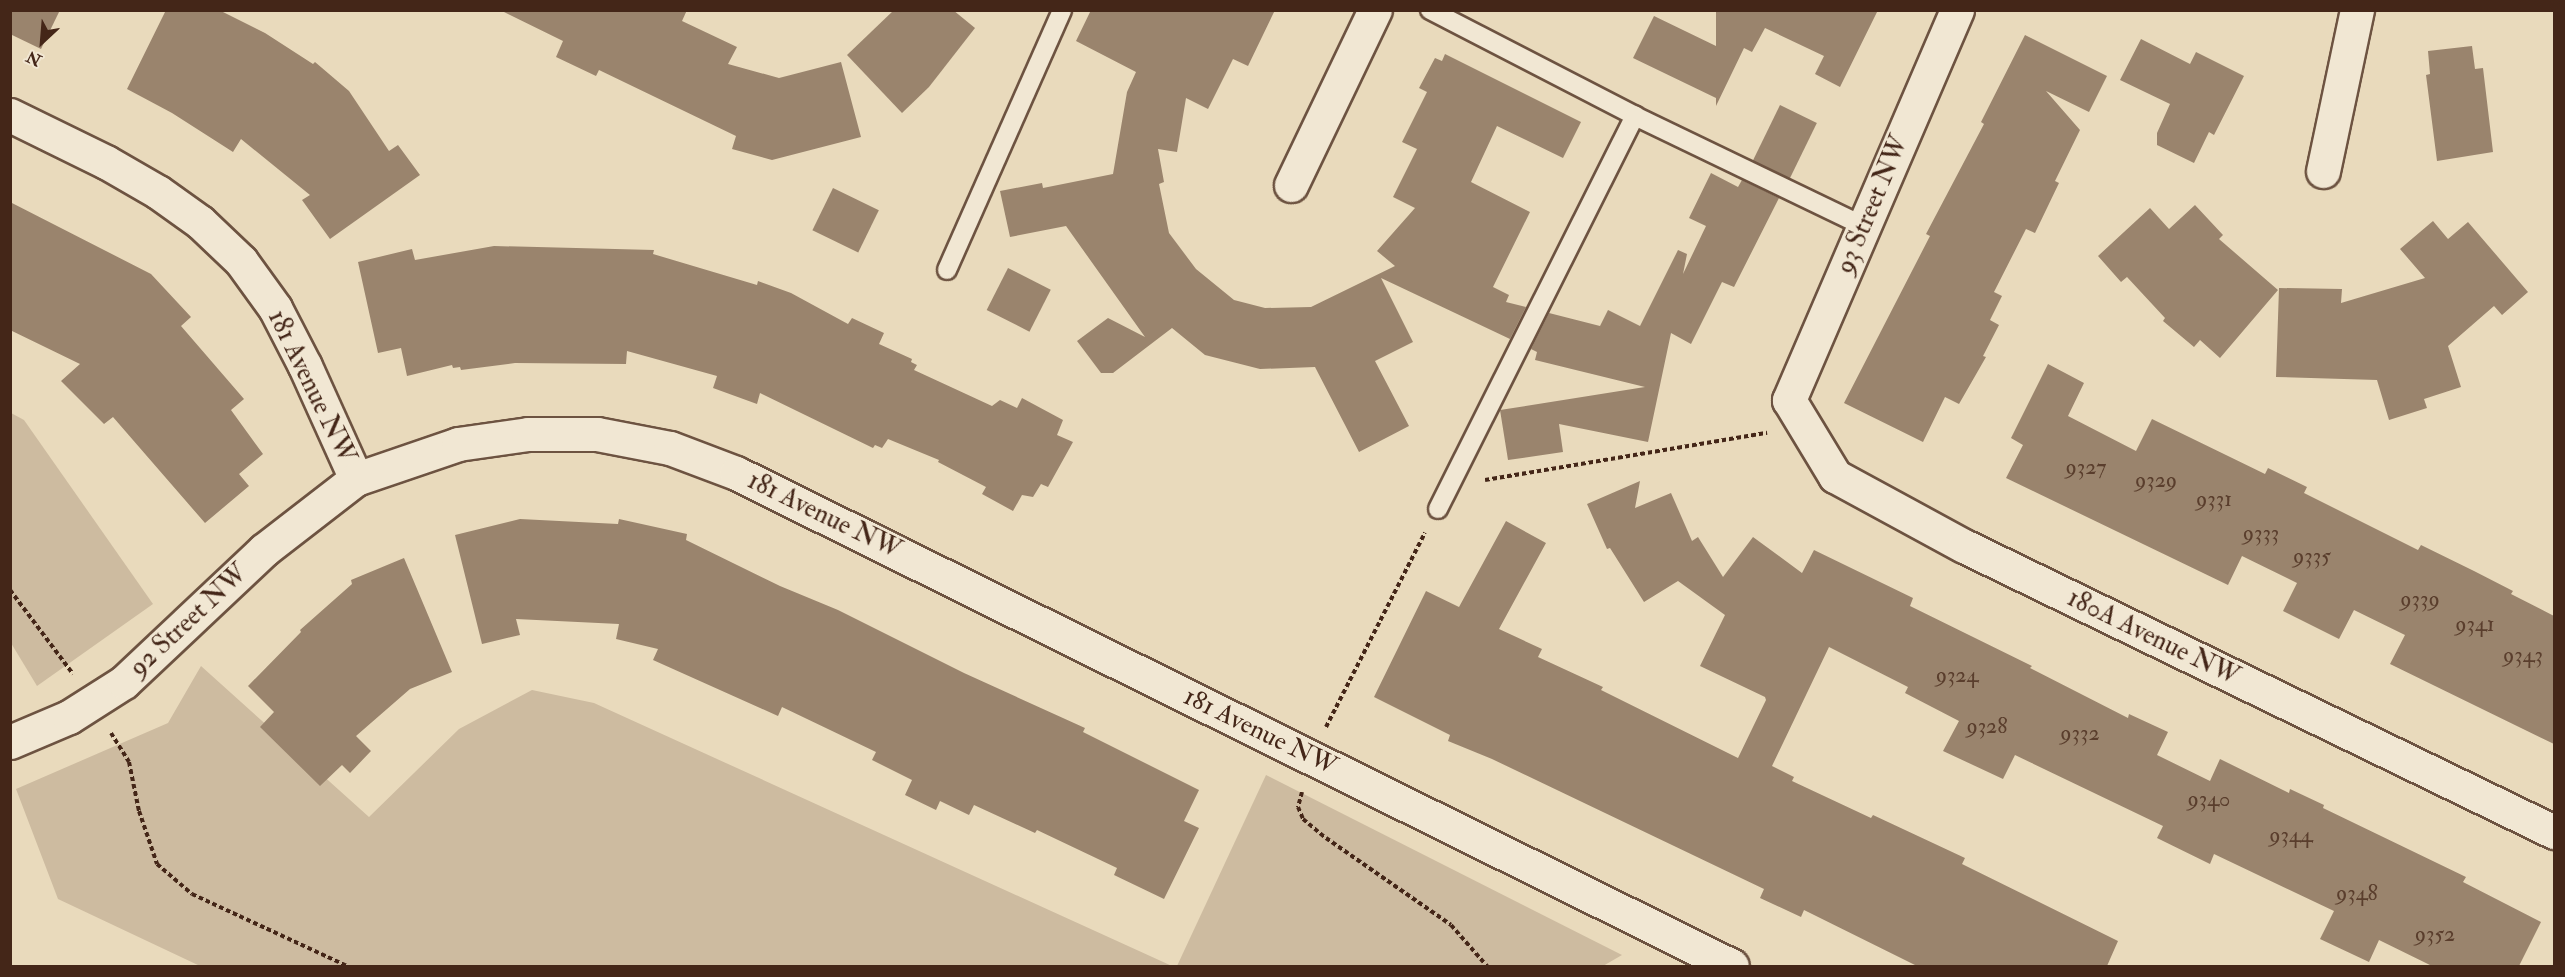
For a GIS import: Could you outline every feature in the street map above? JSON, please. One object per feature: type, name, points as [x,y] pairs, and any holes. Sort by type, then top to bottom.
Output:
[{"type":"street","points":[[1291,185],[1376,10]]},
{"type":"street","name":"93 Street NW","points":[[1797,414],[1864,226],[1957,10]]},
{"type":"street","points":[[2324,171],[2357,10]]},
{"type":"street","name":"181 Avenue NW","points":[[10,115],[106,162],[158,192],[200,222],[241,261],[275,308],[305,366],[356,479],[458,444],[528,434],[597,434],[670,448],[736,473],[1732,966]]},
{"type":"street","name":"180A Avenue NW","points":[[1797,414],[1835,476],[1845,482],[1964,546],[2554,832]]},
{"type":"street","name":"92 Street NW","points":[[10,742],[69,717],[124,682],[264,550],[356,479]]},
{"type":"lane","points":[[947,270],[1062,10]]},
{"type":"lane","points":[[1430,10],[1635,116],[1864,226]]},
{"type":"lane","points":[[1438,509],[1635,116]]},
{"type":"path","points":[[1483,480],[1797,414]]},
{"type":"path","points":[[10,590],[29,618],[61,655],[129,762],[139,810],[157,864],[192,894],[347,966]]},
{"type":"shaded area","points":[[11,413],[24,420],[153,604],[37,686],[11,643]]},
{"type":"shaded area","points":[[201,666],[369,817],[459,729],[532,690],[594,703],[1172,966],[200,966],[58,899],[16,789],[168,723]]},
{"type":"shaded area","points":[[1266,775],[1622,955],[1603,966],[1177,966]]},
{"type":"building","points":[[10,10],[60,10],[41,49],[10,34]]},
{"type":"building","points":[[166,10],[219,10],[265,33],[313,64],[315,62],[349,91],[389,151],[398,145],[420,175],[330,239],[302,200],[310,195],[241,139],[233,152],[172,113],[127,89]]},
{"type":"building","points":[[500,10],[687,10],[682,21],[737,47],[728,64],[779,78],[841,62],[861,137],[772,160],[732,149],[736,136],[599,70],[596,76],[556,57],[563,41]]},
{"type":"building","points":[[894,10],[953,10],[975,28],[929,87],[902,113],[847,55]]},
{"type":"building","points":[[1091,10],[1275,10],[1248,66],[1233,59],[1208,109],[1186,98],[1177,152],[1158,149],[1164,182],[1159,184],[1169,233],[1196,269],[1234,300],[1265,308],[1311,307],[1395,266],[1377,251],[1415,208],[1393,197],[1417,149],[1402,142],[1427,92],[1419,88],[1435,58],[1442,61],[1445,54],[1581,122],[1563,158],[1497,126],[1471,182],[1530,212],[1493,287],[1509,295],[1506,302],[1526,307],[1510,339],[1381,278],[1413,342],[1375,361],[1409,426],[1359,452],[1315,367],[1260,369],[1205,355],[1172,328],[1113,373],[1101,373],[1077,341],[1108,318],[1145,337],[1066,226],[1010,237],[1000,191],[1042,183],[1043,188],[1113,174],[1127,92],[1136,72],[1076,41]]},
{"type":"building","points":[[1716,10],[1878,10],[1840,87],[1815,74],[1824,56],[1765,28],[1752,52],[1744,48],[1716,106],[1716,98],[1633,58],[1654,16],[1716,46]]},
{"type":"building","points":[[2025,35],[2107,76],[2089,112],[2046,91],[2080,130],[2055,181],[2059,183],[2035,233],[2026,229],[1994,292],[2002,296],[1990,320],[1999,325],[1983,356],[1986,357],[1959,404],[1945,397],[1923,442],[1844,403],[1930,236],[1926,234],[1984,124],[1981,122]]},
{"type":"building","points":[[2141,39],[2190,64],[2196,52],[2244,76],[2214,135],[2209,132],[2194,163],[2157,145],[2157,133],[2170,104],[2120,80]]},
{"type":"building","points":[[2472,46],[2475,69],[2483,68],[2493,152],[2437,161],[2426,75],[2430,74],[2428,51]]},
{"type":"building","points":[[1780,105],[1817,123],[1790,179],[1753,161]]},
{"type":"building","points":[[1711,173],[1738,187],[1742,180],[1779,198],[1734,287],[1722,282],[1691,344],[1671,333],[1648,442],[1559,424],[1563,452],[1508,460],[1500,410],[1645,387],[1535,360],[1537,352],[1531,349],[1549,313],[1600,326],[1608,310],[1640,326],[1678,250],[1687,254],[1683,274],[1706,226],[1689,218]]},
{"type":"building","points":[[833,188],[879,210],[858,253],[812,230]]},
{"type":"building","points":[[10,202],[151,274],[191,317],[181,326],[244,399],[231,410],[263,454],[239,474],[249,486],[205,523],[113,417],[104,424],[61,381],[80,364],[10,330]]},
{"type":"building","points":[[2195,205],[2223,235],[2219,239],[2278,290],[2220,358],[2200,340],[2194,347],[2163,321],[2165,318],[2127,277],[2121,282],[2098,256],[2150,208],[2169,229]]},
{"type":"building","points":[[2433,221],[2448,239],[2468,222],[2528,292],[2502,315],[2494,306],[2448,346],[2461,387],[2424,399],[2427,408],[2389,420],[2377,380],[2276,377],[2279,288],[2342,289],[2341,303],[2425,278],[2400,249]]},
{"type":"building","points":[[494,246],[654,250],[653,254],[757,285],[758,281],[791,293],[848,324],[852,318],[884,333],[879,344],[912,359],[911,362],[917,365],[914,370],[992,406],[1000,400],[1017,408],[1022,398],[1063,420],[1057,435],[1073,442],[1048,487],[1041,484],[1033,497],[1022,495],[1013,511],[982,494],[986,487],[938,462],[939,460],[888,439],[882,448],[875,445],[873,448],[760,393],[757,404],[713,388],[717,376],[627,351],[626,364],[515,363],[461,370],[460,367],[453,368],[452,365],[407,376],[401,348],[378,353],[358,262],[412,249],[415,260]]},
{"type":"building","points":[[1008,268],[1051,290],[1029,332],[987,310]]},
{"type":"building","points":[[2048,364],[2084,383],[2068,416],[2136,451],[2152,419],[2265,474],[2268,468],[2307,487],[2304,493],[2418,550],[2421,545],[2474,571],[2513,591],[2511,594],[2554,616],[2554,744],[2390,664],[2405,635],[2354,610],[2339,639],[2283,611],[2297,583],[2242,556],[2228,585],[2006,478],[2023,445],[2011,438]]},
{"type":"building","points":[[1640,481],[1635,508],[1671,493],[1692,541],[1698,537],[1723,577],[1753,537],[1802,573],[1814,550],[1913,598],[1910,606],[2032,666],[2030,668],[2128,718],[2129,714],[2168,732],[2157,755],[2210,781],[2220,759],[2289,793],[2290,789],[2324,805],[2323,808],[2466,877],[2463,882],[2541,922],[2519,966],[2432,966],[2379,940],[2369,962],[2320,939],[2334,911],[2214,854],[2210,864],[2157,838],[2163,826],[2015,755],[2003,779],[1943,751],[1959,721],[1905,693],[1908,687],[1829,647],[1772,766],[1794,777],[1792,781],[1871,818],[1873,815],[1965,858],[1962,864],[2118,941],[2107,966],[1917,966],[1804,910],[1801,917],[1760,898],[1764,889],[1492,759],[1448,741],[1450,735],[1374,697],[1426,591],[1459,607],[1506,521],[1546,543],[1499,629],[1542,649],[1538,657],[1603,687],[1601,690],[1738,758],[1766,700],[1765,697],[1700,666],[1725,615],[1678,581],[1644,602],[1610,548],[1607,549],[1587,504]]},
{"type":"building","points":[[520,519],[618,524],[619,519],[687,534],[686,540],[780,586],[838,610],[964,673],[1085,728],[1083,732],[1199,790],[1184,821],[1199,828],[1164,899],[1114,875],[1117,868],[1037,830],[1035,833],[974,805],[969,815],[940,801],[936,810],[905,795],[912,780],[872,760],[876,752],[782,707],[778,716],[653,660],[658,649],[616,639],[619,624],[516,619],[520,635],[482,644],[455,535]]},
{"type":"building","points":[[404,558],[452,672],[410,689],[356,736],[371,751],[350,773],[342,765],[320,786],[260,727],[274,712],[248,686],[301,632],[300,630],[352,584],[351,580]]}]
